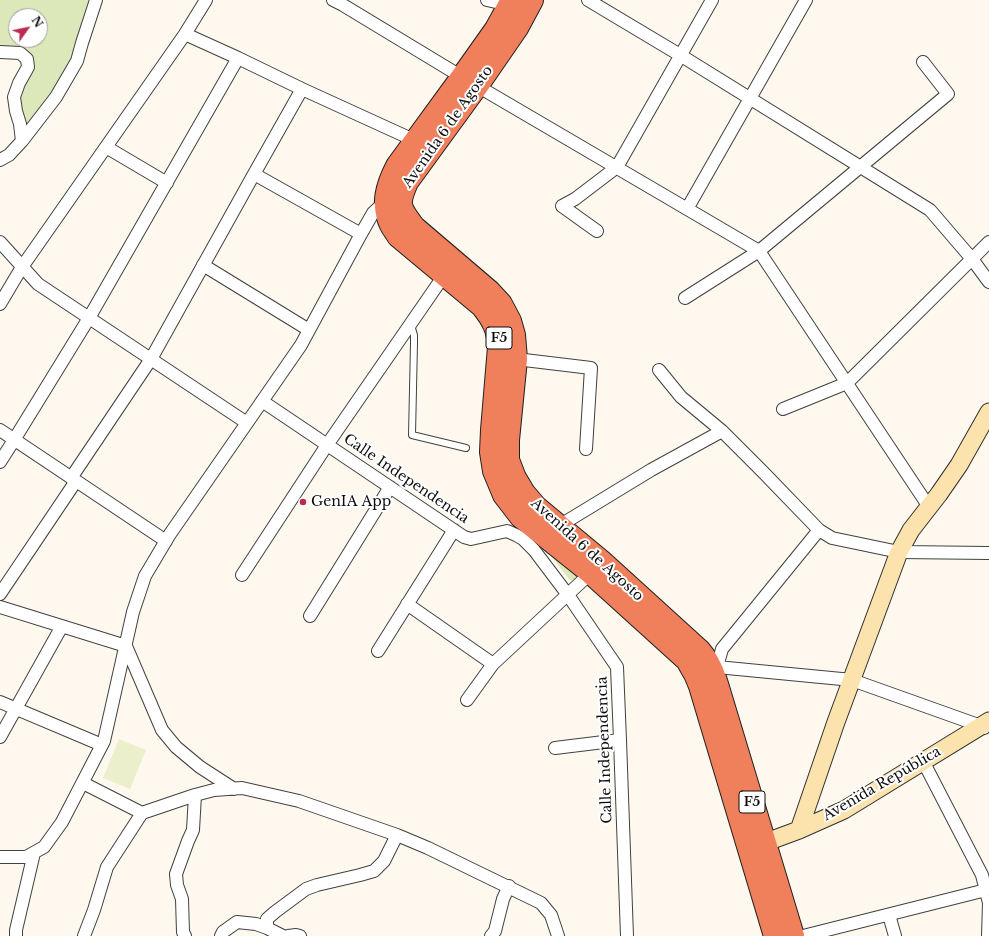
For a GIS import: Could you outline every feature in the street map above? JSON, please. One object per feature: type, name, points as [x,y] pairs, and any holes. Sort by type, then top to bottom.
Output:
[{"type":"highway","name":"Avenida 6 de Agosto","points":[[532,0],[517,28],[416,141],[402,175],[401,205],[394,206],[387,213],[391,225],[398,236],[445,274],[482,306],[491,317],[503,324],[514,335],[516,359],[508,440],[500,448],[494,471],[504,495],[521,517],[596,567],[700,651],[707,659],[708,669],[757,845],[774,936]]},
{"type":"highway","name":"Avenida 6 de Agosto","points":[[402,175],[470,82],[496,29],[511,3]]},
{"type":"highway","name":"Avenida 6 de Agosto","points":[[394,206],[414,227],[489,291],[501,304],[503,324],[499,338],[492,430],[500,448],[508,460],[515,478],[524,493],[536,507],[559,526],[596,567]]},
{"type":"highway","name":"Avenida 6 de Agosto","points":[[757,845],[793,936]]},
{"type":"street","points":[[0,160],[9,155],[22,141],[56,97],[77,61],[96,0]]},
{"type":"street","points":[[0,304],[22,267],[185,34],[206,0]]},
{"type":"street","points":[[333,0],[759,251],[929,507]]},
{"type":"street","points":[[487,0],[511,3]]},
{"type":"street","points":[[588,0],[680,55],[930,210],[972,259],[989,282]]},
{"type":"street","points":[[597,231],[562,206],[575,199],[616,167],[712,0]]},
{"type":"street","points":[[687,209],[806,0]]},
{"type":"street","points":[[185,34],[416,141]]},
{"type":"street","points":[[0,52],[20,53],[27,59],[28,67],[19,83],[14,97],[22,141]]},
{"type":"street","points":[[0,462],[89,318],[238,58]]},
{"type":"street","points":[[685,298],[759,251],[948,94],[923,62]]},
{"type":"street","points":[[0,594],[150,359],[302,89]]},
{"type":"street","points":[[106,147],[167,183]]},
{"type":"street","points":[[254,174],[361,234]]},
{"type":"street","points":[[0,857],[26,857],[34,853],[44,847],[62,822],[104,740],[133,612],[145,576],[166,541],[301,345],[373,213],[394,206]]},
{"type":"street","points":[[0,242],[38,284],[247,423]]},
{"type":"street","points":[[783,410],[847,383],[989,242]]},
{"type":"street","points":[[203,265],[309,330]]},
{"type":"street","points":[[242,575],[327,445],[445,274]]},
{"type":"street","points":[[516,359],[591,368],[586,449]]},
{"type":"street","points":[[659,370],[681,397],[722,431],[820,530],[832,538],[899,552],[989,553]]},
{"type":"street","name":"Calle Independencia","points":[[262,401],[464,537],[471,539],[507,531],[523,539],[534,550],[568,595],[617,666],[627,936]]},
{"type":"street","points":[[799,830],[836,722],[899,552],[911,530],[959,465],[989,412]]},
{"type":"street","points":[[0,430],[166,541]]},
{"type":"street","points":[[559,526],[651,470],[722,431]]},
{"type":"street","points":[[310,616],[390,487]]},
{"type":"street","points":[[378,651],[454,530]]},
{"type":"street","points":[[708,669],[722,649],[820,530]]},
{"type":"street","points":[[467,700],[493,664],[596,567]]},
{"type":"street","points":[[407,604],[493,664]]},
{"type":"street","points":[[0,607],[126,646],[162,730],[176,747],[194,762],[234,789]]},
{"type":"street","points":[[0,737],[62,626]]},
{"type":"street","points":[[708,669],[852,680],[986,726]]},
{"type":"street","points":[[0,702],[102,745]]},
{"type":"street","name":"Avenida República","points":[[757,845],[799,830],[844,810],[923,761],[986,726]]},
{"type":"street","points":[[555,748],[620,740]]},
{"type":"street","points":[[923,761],[982,875],[989,903],[988,936]]},
{"type":"street","points":[[83,782],[142,813]]},
{"type":"street","points":[[84,936],[94,910],[107,867],[142,813],[214,790],[242,788],[299,801],[397,835],[428,848],[542,903],[551,915],[558,936]]},
{"type":"street","points":[[185,936],[183,932],[182,898],[177,885],[176,874],[193,830],[195,795]]},
{"type":"street","points":[[267,928],[267,919],[306,889],[374,871],[384,861],[397,835]]},
{"type":"street","points":[[16,936],[16,930],[34,853]]},
{"type":"street","points":[[491,936],[495,931],[508,886]]},
{"type":"street","points":[[802,936],[986,890]]},
{"type":"street","points":[[889,915],[895,936]]},
{"type":"street","points":[[221,936],[223,932],[237,922],[256,924],[283,936]]},
{"type":"street","points":[[288,936],[300,936]]},
{"type":"lane","points":[[411,324],[414,335],[412,435],[466,448]]},
{"type":"green space","points":[[0,0],[96,0],[77,61],[22,141],[16,111],[28,67],[20,53],[0,52]]},
{"type":"green space","points":[[541,543],[580,575],[578,579],[573,581],[569,579]]},
{"type":"green space","points":[[119,739],[146,750],[130,789],[103,778]]},
{"type":"place","name":"GenIA App","points":[[303,502]]}]
